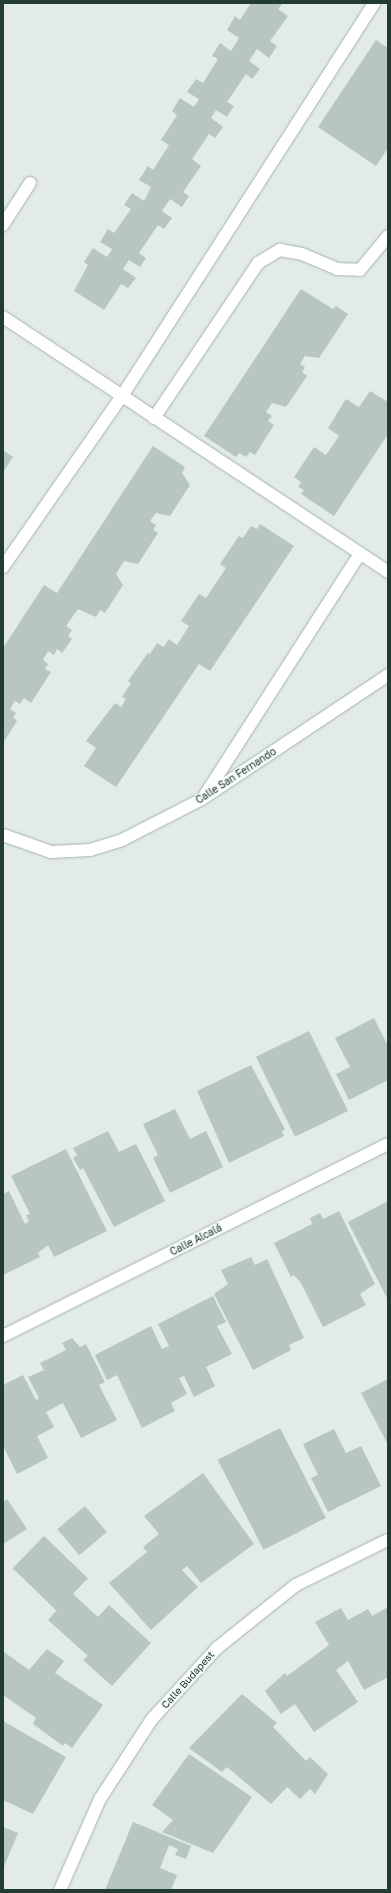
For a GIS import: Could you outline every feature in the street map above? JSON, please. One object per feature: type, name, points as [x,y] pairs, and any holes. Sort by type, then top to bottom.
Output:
[{"type":"street","points":[[3,567],[122,396],[374,3]]},
{"type":"street","points":[[3,225],[30,184]]},
{"type":"street","points":[[154,418],[258,263],[280,250],[302,254],[337,269],[360,270],[388,236]]},
{"type":"street","points":[[3,318],[388,572]]},
{"type":"street","points":[[202,799],[360,554]]},
{"type":"street","name":"Calle San Fernando","points":[[3,835],[51,852],[90,850],[122,840],[202,799],[388,674]]},
{"type":"street","name":"Calle Alcalá","points":[[3,1336],[388,1144]]},
{"type":"street","name":"Calle Budapest","points":[[60,1890],[104,1792],[152,1719],[217,1648],[296,1585],[388,1540]]},
{"type":"building","points":[[251,3],[283,3],[278,9],[288,16],[270,41],[277,46],[269,58],[257,49],[249,61],[260,69],[252,79],[246,74],[227,102],[234,106],[227,117],[216,110],[211,118],[223,127],[215,138],[209,134],[192,159],[201,166],[183,192],[189,196],[182,207],[170,199],[162,211],[172,218],[164,229],[158,225],[139,253],[146,258],[140,267],[129,260],[123,269],[136,278],[128,288],[121,284],[104,310],[74,291],[88,265],[84,262],[93,248],[107,257],[112,249],[100,242],[108,229],[114,233],[131,209],[124,205],[132,193],[144,201],[151,187],[139,180],[148,166],[153,170],[169,145],[161,140],[177,115],[172,111],[180,98],[194,107],[199,99],[187,92],[196,79],[203,83],[218,59],[212,56],[220,43],[231,51],[239,38],[227,30],[235,16],[240,20]]},
{"type":"building","points":[[376,40],[388,48],[388,148],[376,166],[318,127]]},
{"type":"building","points":[[301,289],[333,309],[336,306],[348,314],[319,358],[305,356],[300,364],[305,367],[302,372],[307,376],[286,407],[272,403],[266,412],[272,416],[268,421],[274,425],[255,455],[250,452],[246,457],[239,453],[236,457],[204,436]]},
{"type":"building","points":[[370,391],[388,402],[388,434],[334,516],[301,494],[304,490],[298,487],[301,482],[294,477],[314,447],[326,455],[339,436],[328,428],[346,399],[359,407]]},
{"type":"building","points":[[153,446],[185,467],[182,473],[190,485],[170,516],[156,513],[150,521],[156,525],[153,530],[158,533],[138,564],[124,561],[116,574],[123,585],[105,613],[100,610],[96,617],[78,609],[66,626],[72,630],[68,636],[72,639],[62,653],[57,649],[54,655],[48,651],[43,660],[48,664],[45,669],[51,672],[31,703],[24,698],[20,704],[15,701],[10,709],[16,713],[13,717],[17,721],[3,743],[3,648],[44,585],[57,593]]},
{"type":"building","points":[[3,450],[13,457],[3,472]]},
{"type":"building","points":[[260,524],[294,546],[210,671],[199,664],[116,787],[84,766],[96,748],[86,741],[115,703],[121,707],[126,699],[122,697],[131,683],[128,681],[157,643],[164,647],[169,639],[177,645],[189,626],[181,621],[199,594],[206,598],[226,568],[220,564],[239,536],[243,538],[251,526],[257,529]]},
{"type":"building","points":[[374,1018],[388,1046],[388,1080],[349,1100],[336,1074],[350,1067],[335,1038]]},
{"type":"building","points":[[309,1031],[348,1111],[295,1137],[256,1057]]},
{"type":"building","points":[[251,1065],[285,1129],[282,1131],[284,1136],[229,1163],[197,1091]]},
{"type":"building","points":[[175,1109],[190,1139],[206,1131],[223,1167],[170,1193],[153,1158],[158,1155],[143,1124]]},
{"type":"building","points":[[108,1131],[119,1152],[136,1144],[165,1201],[114,1227],[83,1168],[80,1170],[73,1158],[77,1155],[73,1148]]},
{"type":"building","points":[[66,1149],[107,1231],[54,1257],[48,1245],[38,1253],[40,1257],[3,1275],[3,1194],[9,1191],[25,1224],[29,1221],[26,1215],[30,1214],[11,1176]]},
{"type":"building","points":[[388,1201],[388,1300],[348,1222]]},
{"type":"building","points":[[339,1211],[375,1284],[360,1294],[366,1305],[323,1327],[301,1283],[294,1275],[291,1277],[274,1243],[312,1224],[310,1218],[320,1213],[323,1219]]},
{"type":"building","points":[[251,1257],[255,1265],[267,1259],[304,1338],[289,1345],[291,1350],[253,1370],[214,1294],[228,1284],[221,1270]]},
{"type":"building","points":[[213,1296],[226,1322],[217,1326],[232,1354],[206,1367],[215,1386],[194,1397],[184,1376],[179,1378],[187,1394],[171,1403],[175,1411],[142,1428],[117,1375],[107,1380],[95,1355],[151,1326],[162,1349],[169,1346],[158,1324]]},
{"type":"building","points":[[72,1338],[80,1347],[86,1344],[105,1382],[99,1385],[117,1420],[81,1438],[63,1403],[46,1412],[54,1427],[37,1436],[48,1458],[17,1474],[3,1446],[3,1385],[23,1375],[36,1400],[39,1398],[28,1377],[44,1370],[40,1363],[66,1350],[62,1343]]},
{"type":"building","points":[[388,1379],[388,1445],[361,1393]]},
{"type":"building","points":[[280,1428],[326,1518],[263,1550],[218,1460]]},
{"type":"building","points":[[334,1429],[346,1453],[361,1446],[381,1486],[328,1512],[311,1478],[318,1475],[303,1444]]},
{"type":"building","points":[[203,1473],[254,1544],[201,1583],[187,1566],[182,1570],[198,1587],[151,1630],[109,1583],[147,1552],[143,1547],[159,1534],[144,1516]]},
{"type":"building","points":[[7,1499],[27,1529],[3,1544],[3,1502]]},
{"type":"building","points":[[85,1506],[107,1532],[79,1555],[57,1529]]},
{"type":"building","points":[[44,1536],[88,1578],[57,1611],[13,1568]]},
{"type":"building","points":[[72,1593],[98,1617],[109,1605],[151,1643],[112,1686],[83,1660],[88,1656],[48,1620]]},
{"type":"building","points":[[388,1607],[388,1677],[364,1690],[348,1661],[336,1670],[358,1702],[314,1732],[295,1704],[281,1714],[265,1691],[285,1673],[287,1676],[329,1645],[315,1622],[341,1608],[348,1620],[368,1609],[372,1616]]},
{"type":"building","points":[[47,1649],[64,1661],[55,1673],[103,1705],[72,1748],[65,1743],[63,1746],[33,1724],[36,1718],[3,1695],[4,1652],[29,1670]]},
{"type":"building","points":[[242,1694],[277,1723],[273,1727],[306,1761],[310,1757],[328,1774],[315,1794],[310,1789],[300,1799],[287,1787],[271,1804],[227,1767],[222,1772],[189,1748]]},
{"type":"building","points":[[3,1721],[66,1757],[33,1814],[3,1800]]},
{"type":"building","points":[[189,1754],[252,1797],[213,1853],[162,1832],[173,1820],[152,1805]]},
{"type":"building","points":[[133,1822],[191,1846],[186,1859],[175,1855],[178,1849],[169,1845],[160,1868],[177,1875],[171,1890],[105,1890]]},
{"type":"building","points":[[3,1827],[18,1833],[3,1869]]}]
